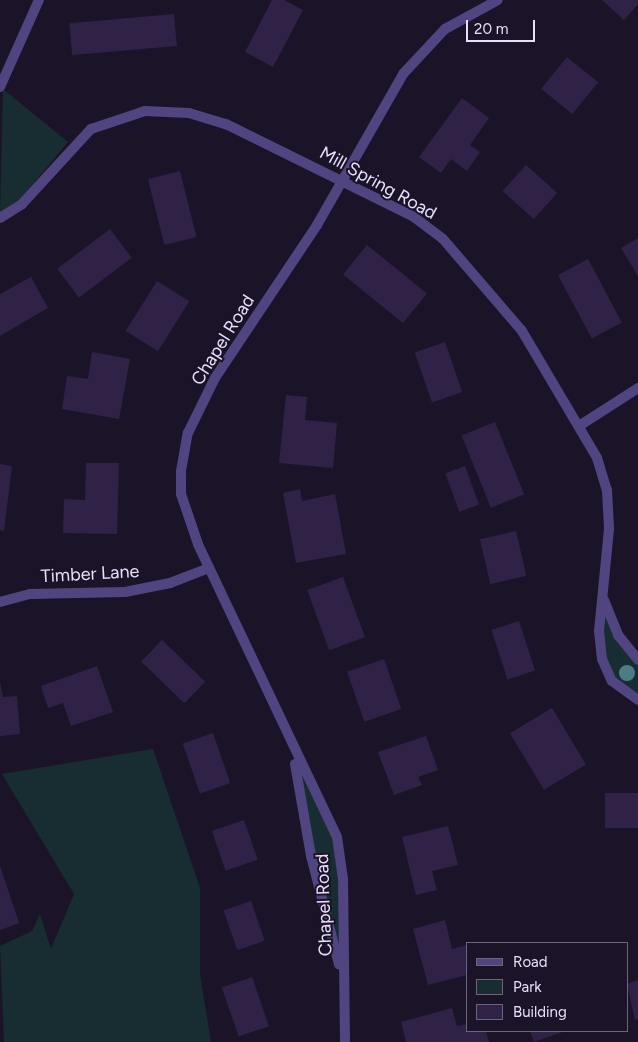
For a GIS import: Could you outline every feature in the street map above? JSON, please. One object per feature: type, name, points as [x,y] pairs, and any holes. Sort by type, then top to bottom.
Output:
[{"type":"street","points":[[0,87],[39,0]]},
{"type":"street","name":"Chapel Road","points":[[345,1042],[342,975],[343,879],[337,836],[294,755],[209,568],[181,494],[188,433],[215,378],[342,179],[418,53],[451,25],[498,0]]},
{"type":"street","name":"Mill Spring Road","points":[[0,218],[22,204],[91,129],[145,111],[189,113],[226,124],[342,179],[414,216],[443,238],[522,330],[597,458],[607,490],[602,592],[598,631],[602,660],[612,681],[638,700]]},
{"type":"street","points":[[579,426],[638,388]]},
{"type":"street","name":"Timber Lane","points":[[0,602],[30,594],[125,592],[170,583],[209,568]]},
{"type":"street","name":"Mill Spring Road","points":[[602,592],[618,635],[638,660]]},
{"type":"street","name":"Chapel Road","points":[[294,755],[311,856],[342,975]]},
{"type":"green space","points":[[3,89],[68,142],[19,201],[0,214]]},
{"type":"green space","points":[[602,592],[608,615],[638,660],[638,700],[612,681],[599,631]]},
{"type":"green space","points":[[153,749],[200,888],[200,975],[211,1042],[4,1042],[0,946],[32,931],[40,914],[51,949],[74,894],[2,774]]},
{"type":"green space","points":[[294,755],[337,837],[342,975],[326,917]]},
{"type":"building","points":[[272,0],[284,0],[303,10],[273,67],[245,52]]},
{"type":"building","points":[[602,0],[638,0],[638,4],[624,20]]},
{"type":"building","points":[[174,14],[177,46],[72,55],[69,23]]},
{"type":"building","points":[[567,57],[598,82],[572,114],[541,89]]},
{"type":"building","points":[[462,98],[489,118],[470,145],[480,152],[467,171],[451,159],[441,173],[419,157]]},
{"type":"building","points":[[526,165],[557,193],[534,219],[503,191]]},
{"type":"building","points":[[180,171],[196,237],[164,245],[148,179]]},
{"type":"building","points":[[110,229],[132,258],[79,297],[57,269]]},
{"type":"building","points":[[638,238],[638,276],[621,248]]},
{"type":"building","points":[[367,245],[427,293],[403,323],[343,275]]},
{"type":"building","points":[[588,259],[622,323],[592,339],[558,275]]},
{"type":"building","points":[[31,277],[48,308],[0,336],[0,294]]},
{"type":"building","points":[[157,281],[189,301],[158,351],[126,331]]},
{"type":"building","points":[[445,342],[462,392],[432,403],[415,352]]},
{"type":"building","points":[[92,352],[130,359],[119,419],[62,409],[67,376],[88,379]]},
{"type":"building","points":[[286,395],[307,397],[305,420],[337,423],[333,468],[279,463]]},
{"type":"building","points":[[495,422],[524,494],[491,508],[462,435]]},
{"type":"building","points":[[86,463],[119,463],[117,534],[63,533],[64,499],[85,500]]},
{"type":"building","points":[[0,464],[12,466],[4,531],[0,530]]},
{"type":"building","points":[[465,466],[479,505],[459,512],[445,473]]},
{"type":"building","points":[[300,489],[302,501],[335,494],[346,554],[296,563],[283,493]]},
{"type":"building","points":[[516,531],[526,576],[490,584],[480,539]]},
{"type":"building","points":[[343,577],[365,637],[329,650],[307,590]]},
{"type":"building","points":[[519,621],[535,670],[507,679],[491,630]]},
{"type":"building","points":[[162,640],[205,682],[184,703],[141,662]]},
{"type":"building","points":[[384,659],[401,709],[364,722],[347,672]]},
{"type":"building","points":[[97,666],[113,712],[71,726],[63,703],[48,708],[41,686]]},
{"type":"building","points":[[0,682],[3,697],[17,696],[20,734],[0,736]]},
{"type":"building","points":[[552,708],[586,765],[544,790],[510,733]]},
{"type":"building","points":[[213,733],[230,783],[200,794],[183,743]]},
{"type":"building","points":[[426,736],[438,770],[418,777],[422,785],[394,795],[378,752]]},
{"type":"building","points":[[605,793],[638,793],[638,828],[605,828]]},
{"type":"building","points":[[244,820],[258,860],[226,871],[212,831]]},
{"type":"building","points":[[448,826],[458,865],[432,871],[437,890],[416,895],[402,837]]},
{"type":"building","points":[[0,866],[19,923],[0,930]]},
{"type":"building","points":[[251,901],[265,941],[237,950],[224,910]]},
{"type":"building","points":[[445,920],[452,949],[466,945],[466,975],[428,985],[413,929]]},
{"type":"building","points":[[252,977],[269,1026],[239,1037],[222,987]]},
{"type":"building","points":[[638,980],[638,1019],[635,1020],[628,988],[628,984]]},
{"type":"building","points":[[452,1008],[457,1026],[466,1024],[466,1032],[486,1032],[489,1042],[406,1042],[401,1022]]},
{"type":"building","points":[[530,1032],[562,1032],[534,1042]]}]
